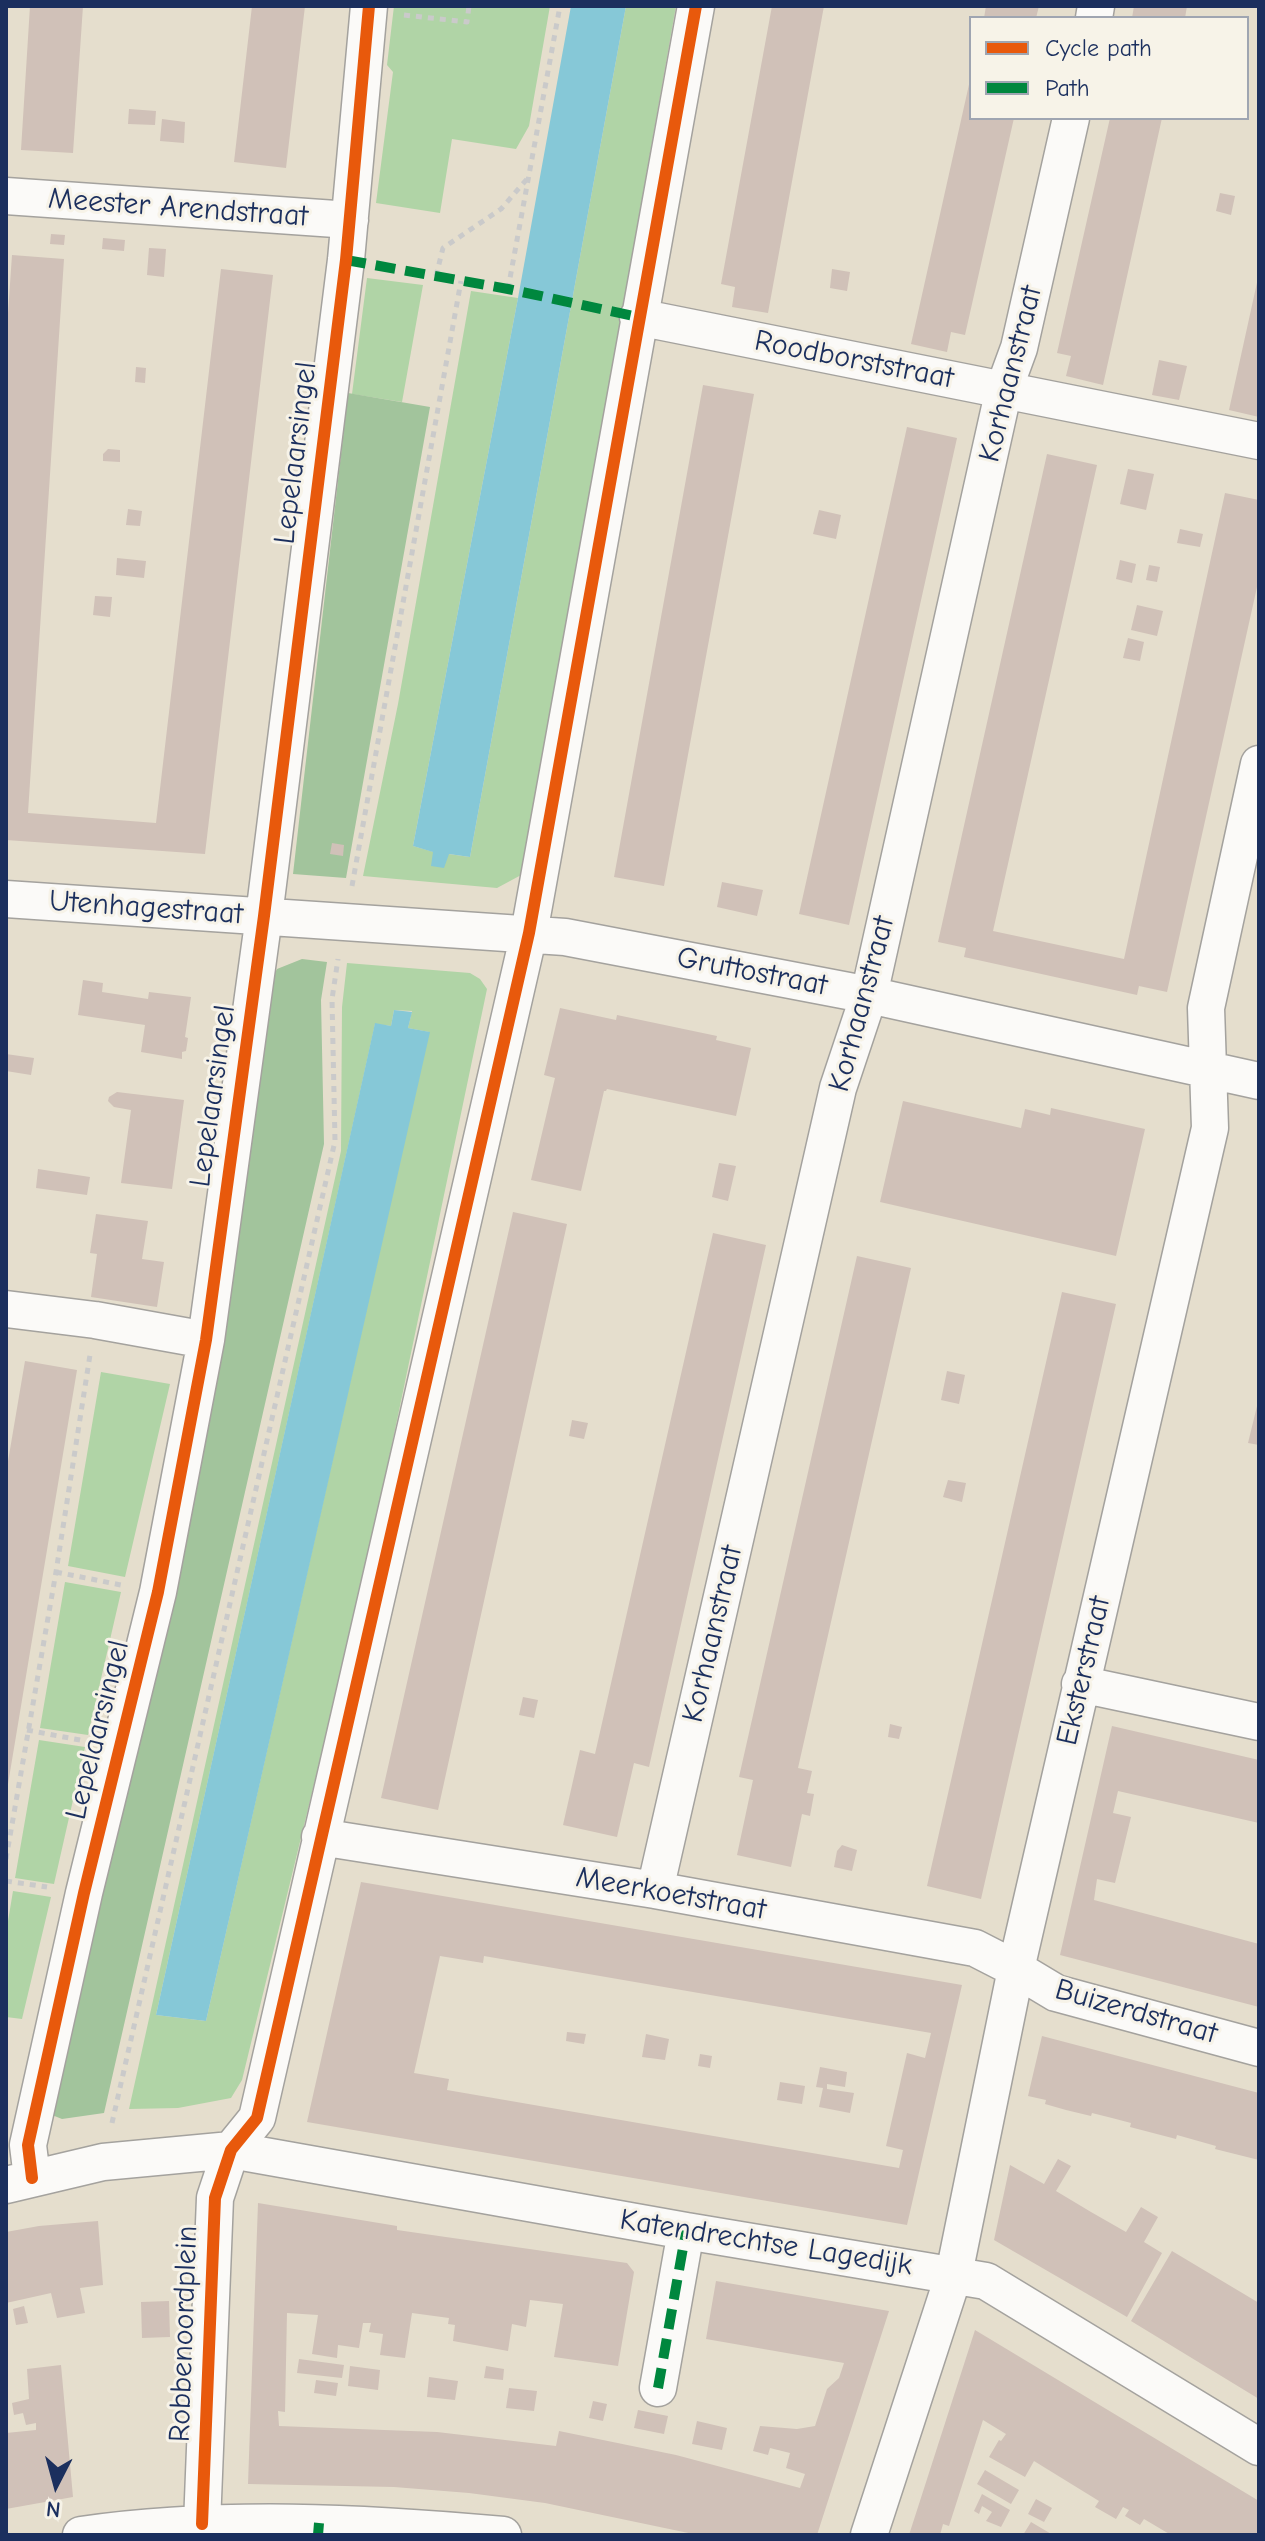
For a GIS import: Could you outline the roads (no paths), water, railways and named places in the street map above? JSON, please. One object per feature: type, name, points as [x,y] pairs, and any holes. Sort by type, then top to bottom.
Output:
[{"type":"street","points":[[231,2150],[257,2118],[529,933],[696,6]]},
{"type":"street","name":"Lepelaarsingel","points":[[19,2182],[84,1893],[158,1592],[206,1340],[264,916],[350,220],[368,9]]},
{"type":"street","name":"Korhaanstraat","points":[[655,1890],[838,1088],[869,995],[1004,389],[1019,348],[1071,120]]},
{"type":"street","name":"Meester Arendstraat","points":[[6,196],[350,220]]},
{"type":"street","name":"Roodborststraat","points":[[638,317],[1259,441]]},
{"type":"street","name":"Eksterstraat","points":[[869,2535],[954,2274],[1016,1969],[1210,1128],[1206,1008],[1259,764]]},
{"type":"street","name":"Utenhagestraat","points":[[6,899],[429,926]]},
{"type":"street","name":"Gruttostraat","points":[[429,926],[529,933],[619,946],[869,995],[1259,1081]]},
{"type":"street","points":[[6,1309],[95,1320],[206,1340]]},
{"type":"street","points":[[1080,1684],[1259,1722]]},
{"type":"street","name":"Meerkoetstraat","points":[[320,1837],[655,1890],[975,1948],[1016,1969]]},
{"type":"street","name":"Buizerdstraat","points":[[1016,1969],[1056,1993],[1259,2048]]},
{"type":"street","name":"Katendrechtse Lagedijk","points":[[19,2182],[103,2162],[231,2150],[686,2231],[954,2274],[986,2281],[1259,2447]]},
{"type":"street","name":"Robbenoordplein","points":[[202,2524],[215,2198],[231,2150]]},
{"type":"street","points":[[658,2388],[686,2231]]},
{"type":"street","points":[[81,2535],[202,2524],[319,2523],[503,2535]]},
{"type":"water","points":[[571,6],[626,6],[470,857],[449,854],[444,868],[431,866],[433,852],[413,846]]},
{"type":"water","points":[[394,1010],[412,1012],[408,1028],[430,1032],[206,2021],[156,2015],[375,1023],[391,1026]]}]
